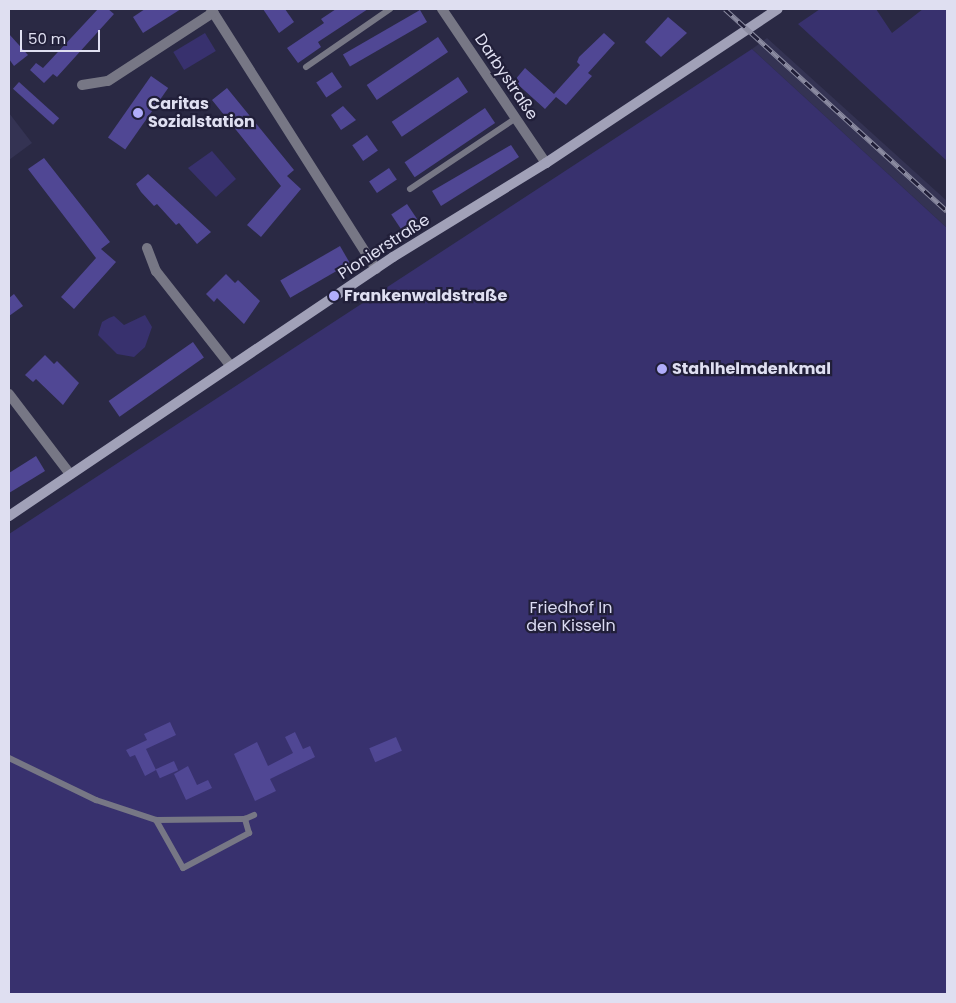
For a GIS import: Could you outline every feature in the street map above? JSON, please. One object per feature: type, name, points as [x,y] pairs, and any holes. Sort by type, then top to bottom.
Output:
[{"type":"street","name":"Darbystraße","points":[[442,9],[546,163]]},
{"type":"street","name":"Pionierstraße","points":[[9,516],[230,365],[376,269],[546,163],[778,9]]},
{"type":"street","points":[[82,85],[108,81],[213,11],[376,269]]},
{"type":"street","points":[[147,248],[156,272],[230,365]]},
{"type":"street","points":[[9,394],[70,474]]},
{"type":"lane","points":[[306,67],[390,9]]},
{"type":"lane","points":[[410,189],[516,118]]},
{"type":"lane","points":[[9,758],[96,800],[156,820],[246,819],[254,815]]},
{"type":"lane","points":[[156,820],[183,868],[249,833],[246,819]]},
{"type":"shaded area","points":[[767,38],[947,201],[947,228],[752,49]]},
{"type":"shaded area","points":[[9,113],[32,143],[9,160]]},
{"type":"green space","points":[[820,9],[876,9],[892,33],[923,9],[947,9],[947,161],[798,24]]},
{"type":"green space","points":[[205,33],[216,51],[184,70],[173,52]]},
{"type":"green space","name":"Friedhof In den Kisseln","points":[[752,49],[947,228],[947,994],[9,994],[9,534]]},
{"type":"green space","points":[[212,151],[236,179],[216,197],[188,168]]},
{"type":"green space","points":[[145,315],[152,327],[145,347],[134,357],[117,354],[98,335],[102,322],[109,318],[114,316],[124,325]]},
{"type":"building","points":[[98,9],[108,9],[114,14],[57,77],[53,74],[44,83],[30,70],[36,63],[43,68]]},
{"type":"building","points":[[145,9],[181,9],[143,33],[133,17]]},
{"type":"building","points":[[263,9],[285,9],[294,22],[279,33]]},
{"type":"building","points":[[336,9],[368,9],[318,42],[321,47],[298,63],[287,48],[324,23],[321,19]]},
{"type":"building","points":[[420,10],[427,22],[350,67],[343,54]]},
{"type":"building","points":[[668,17],[687,33],[661,57],[645,42]]},
{"type":"building","points":[[604,33],[615,43],[588,73],[592,76],[566,105],[556,97],[545,109],[514,81],[525,68],[554,94],[580,65],[577,62],[579,57]]},
{"type":"building","points":[[9,34],[28,55],[14,66],[9,59]]},
{"type":"building","points":[[438,37],[448,52],[377,100],[367,85]]},
{"type":"building","points":[[332,72],[342,87],[326,98],[316,83]]},
{"type":"building","name":"Caritas Sozialstation","points":[[151,76],[168,88],[125,149],[108,137]]},
{"type":"building","points":[[458,77],[468,92],[402,137],[392,122]]},
{"type":"building","points":[[19,82],[59,118],[53,125],[13,89]]},
{"type":"building","points":[[227,88],[294,170],[287,176],[301,189],[261,237],[247,225],[281,186],[212,100]]},
{"type":"building","points":[[343,106],[356,120],[341,130],[331,115]]},
{"type":"building","points":[[485,108],[495,123],[415,177],[405,162]]},
{"type":"building","points":[[367,135],[378,151],[363,161],[352,145]]},
{"type":"building","points":[[511,145],[519,157],[441,206],[432,191]]},
{"type":"building","points":[[44,158],[110,242],[101,249],[116,262],[74,309],[61,297],[96,258],[28,169]]},
{"type":"building","points":[[389,168],[397,180],[377,193],[369,181]]},
{"type":"building","points":[[148,174],[211,232],[197,244],[179,223],[176,225],[157,204],[154,206],[136,184]]},
{"type":"building","points":[[407,204],[417,219],[401,230],[391,215]]},
{"type":"building","points":[[340,246],[350,263],[290,298],[280,280]]},
{"type":"building","points":[[226,274],[235,283],[238,280],[260,301],[244,324],[217,298],[214,302],[206,294]]},
{"type":"building","points":[[14,294],[23,306],[9,316],[9,298]]},
{"type":"building","points":[[193,342],[204,358],[120,417],[109,401]]},
{"type":"building","points":[[45,355],[54,364],[57,361],[79,383],[63,405],[36,379],[33,382],[25,375]]},
{"type":"building","points":[[36,456],[45,471],[9,493],[9,473]]},
{"type":"building","points":[[170,722],[176,735],[146,749],[156,770],[145,776],[135,755],[130,757],[126,750],[147,740],[144,734]]},
{"type":"building","points":[[295,732],[303,749],[310,746],[315,757],[270,779],[276,791],[255,801],[234,754],[257,742],[268,766],[293,753],[285,737]]},
{"type":"building","points":[[396,737],[402,751],[375,762],[369,748]]},
{"type":"building","points":[[174,761],[178,770],[160,778],[156,769]]},
{"type":"building","points":[[188,766],[197,785],[208,780],[212,788],[186,800],[174,774]]},
{"type":"railway","points":[[725,9],[947,211]]},
{"type":"place","name":"Caritas Sozialstation","points":[[138,113]]},
{"type":"place","name":"Frankenwaldstraße","points":[[334,296]]},
{"type":"place","name":"Stahlhelmdenkmal","points":[[662,369]]}]
